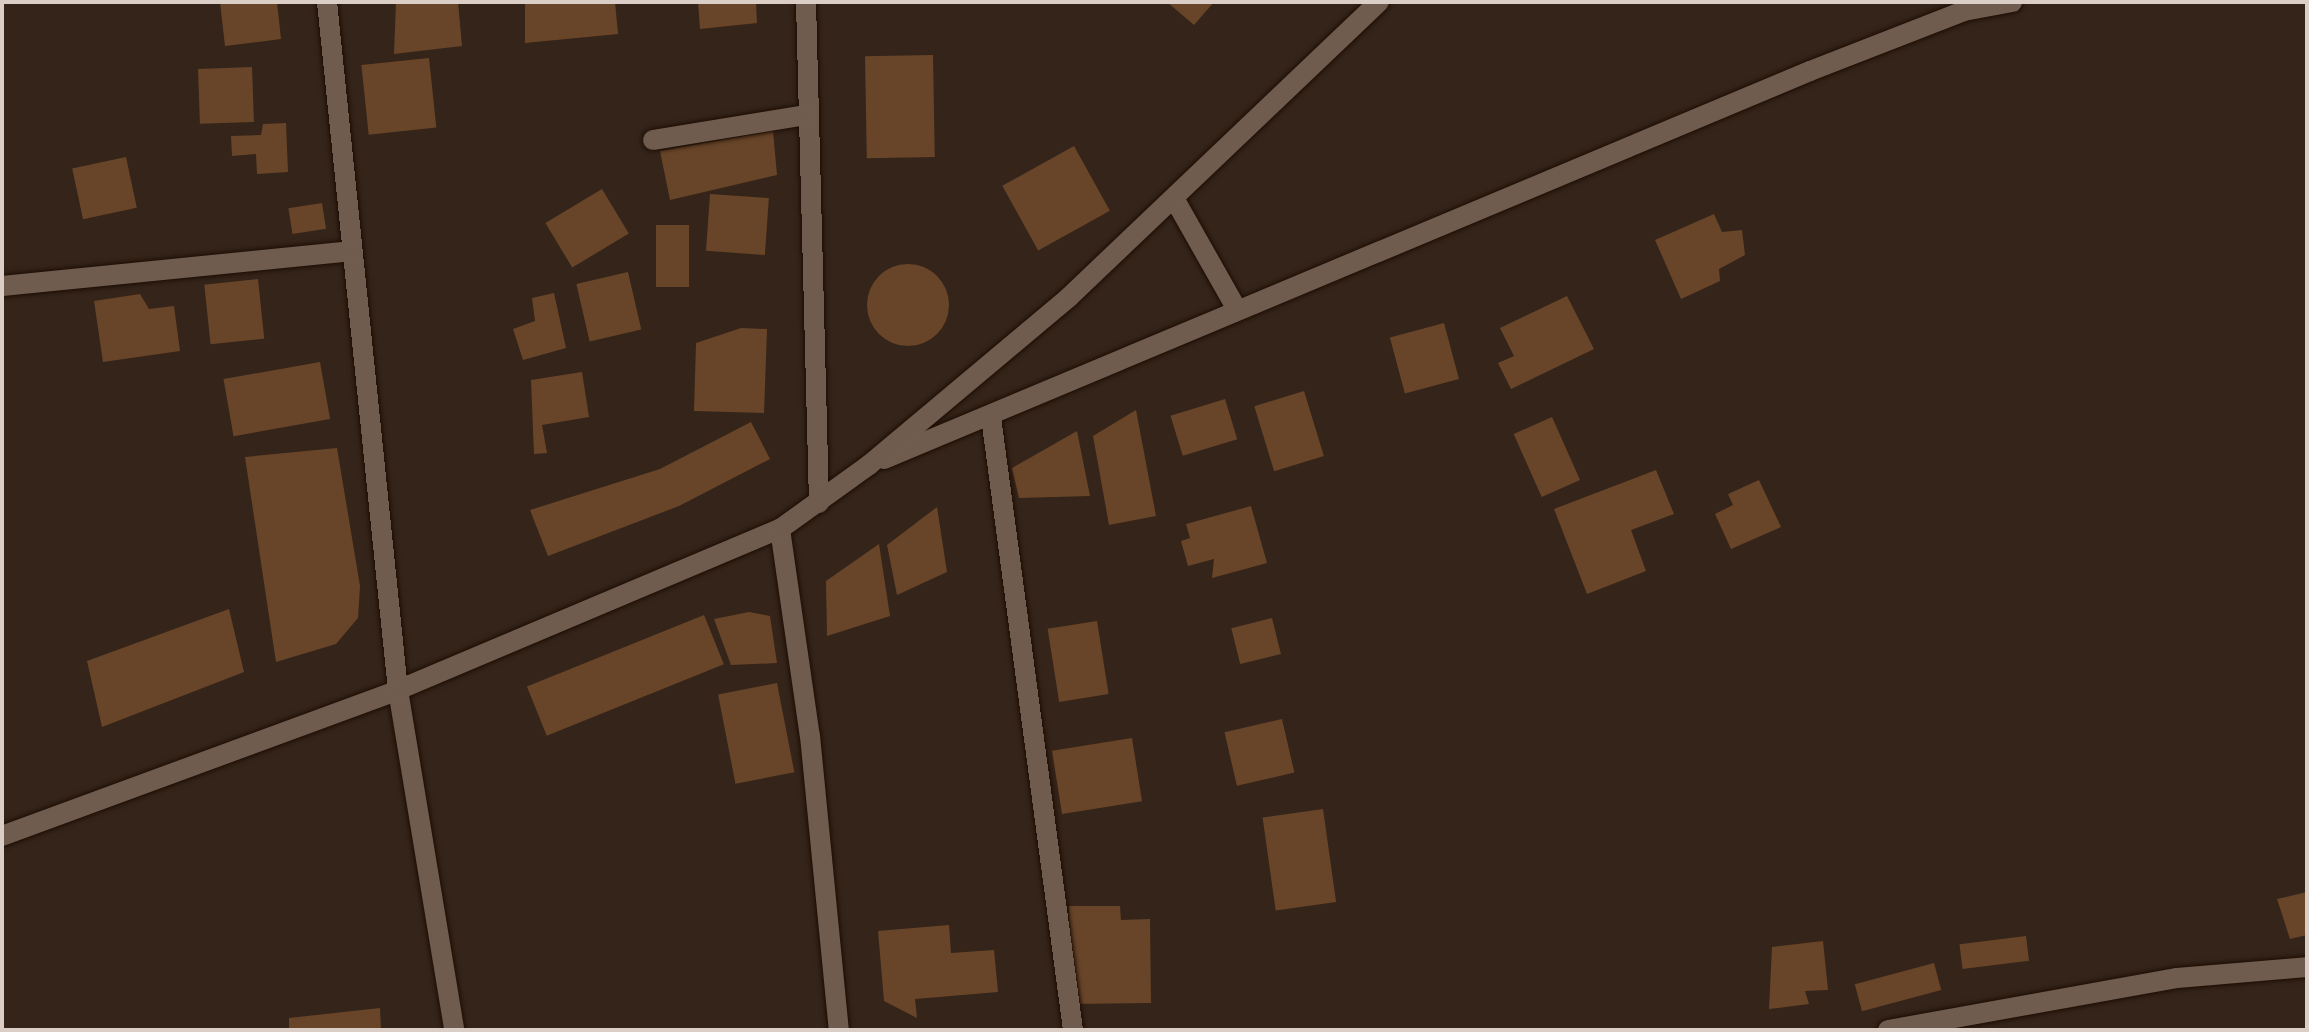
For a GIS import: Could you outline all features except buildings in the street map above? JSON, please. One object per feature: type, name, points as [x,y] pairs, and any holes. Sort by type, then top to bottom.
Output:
[{"type":"street","points":[[327,2],[350,251],[398,690],[454,1030]]},
{"type":"street","points":[[806,2],[806,115],[819,503]]},
{"type":"street","points":[[2,836],[398,690],[780,529],[869,465],[1175,200],[1379,2]]},
{"type":"street","points":[[869,465],[991,417],[1235,306],[1892,39],[2012,2]]},
{"type":"street","points":[[653,140],[806,115]]},
{"type":"street","points":[[1175,200],[1235,306]]},
{"type":"street","points":[[2,286],[350,251]]},
{"type":"street","points":[[991,417],[1073,1030]]},
{"type":"street","points":[[780,529],[810,736],[839,1030]]},
{"type":"street","points":[[1888,1030],[1952,1024],[2177,978],[2307,967]]}]
